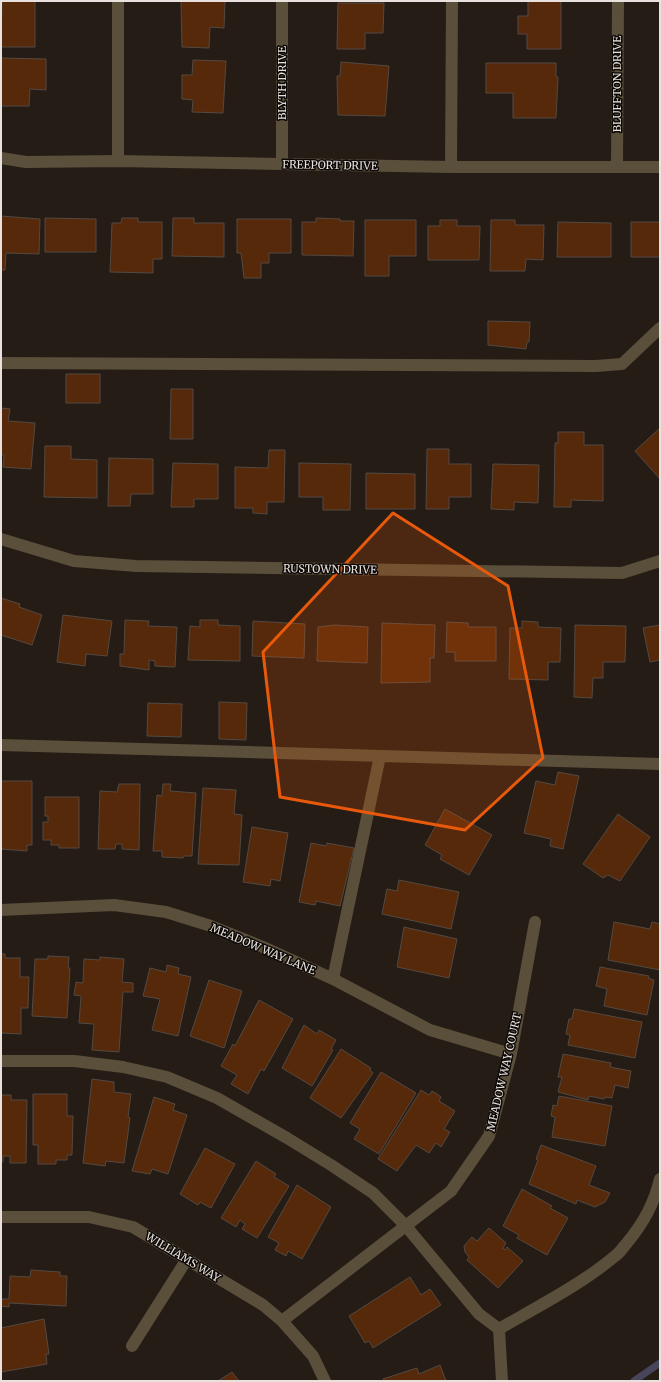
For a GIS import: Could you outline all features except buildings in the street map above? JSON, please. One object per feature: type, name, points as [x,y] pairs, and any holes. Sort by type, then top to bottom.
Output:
[{"type":"street","points":[[118,1],[118,161]]},
{"type":"street","name":"BLYTH DRIVE","points":[[282,1],[282,164]]},
{"type":"street","points":[[451,167],[452,1]]},
{"type":"street","name":"BLUFFTON DRIVE","points":[[617,166],[618,1]]},
{"type":"street","name":"FREEPORT DRIVE","points":[[1,158],[26,162],[118,161],[451,167],[660,167]]},
{"type":"street","points":[[1,363],[596,366],[622,364],[660,328]]},
{"type":"street","name":"RUSTOWN DRIVE","points":[[1,539],[74,560],[136,566],[622,573],[660,561]]},
{"type":"street","points":[[1,745],[660,764]]},
{"type":"street","points":[[333,979],[380,756]]},
{"type":"street","name":"MEADOW WAY LANE","points":[[1,910],[114,905],[166,912],[211,926],[263,947],[333,979],[430,1030],[511,1054]]},
{"type":"street","name":"MEADOW WAY COURT","points":[[282,1321],[451,1191],[489,1136],[511,1054],[535,922]]},
{"type":"street","points":[[1,1061],[74,1061],[123,1067],[167,1077],[217,1098],[331,1165],[373,1193],[405,1225],[479,1314],[499,1329],[502,1381]]},
{"type":"street","points":[[499,1329],[588,1277],[616,1256],[635,1233],[650,1211],[656,1197],[660,1178]]},
{"type":"street","name":"WILLIAMS WAY","points":[[1,1216],[89,1217],[132,1227],[263,1305],[282,1321],[313,1356],[325,1381]]},
{"type":"street","points":[[132,1346],[187,1259]]},
{"type":"highlighted area","points":[[393,513],[508,586],[543,758],[465,830],[280,797],[263,652]]},
{"type":"waterway","points":[[634,1381],[660,1363]]}]
